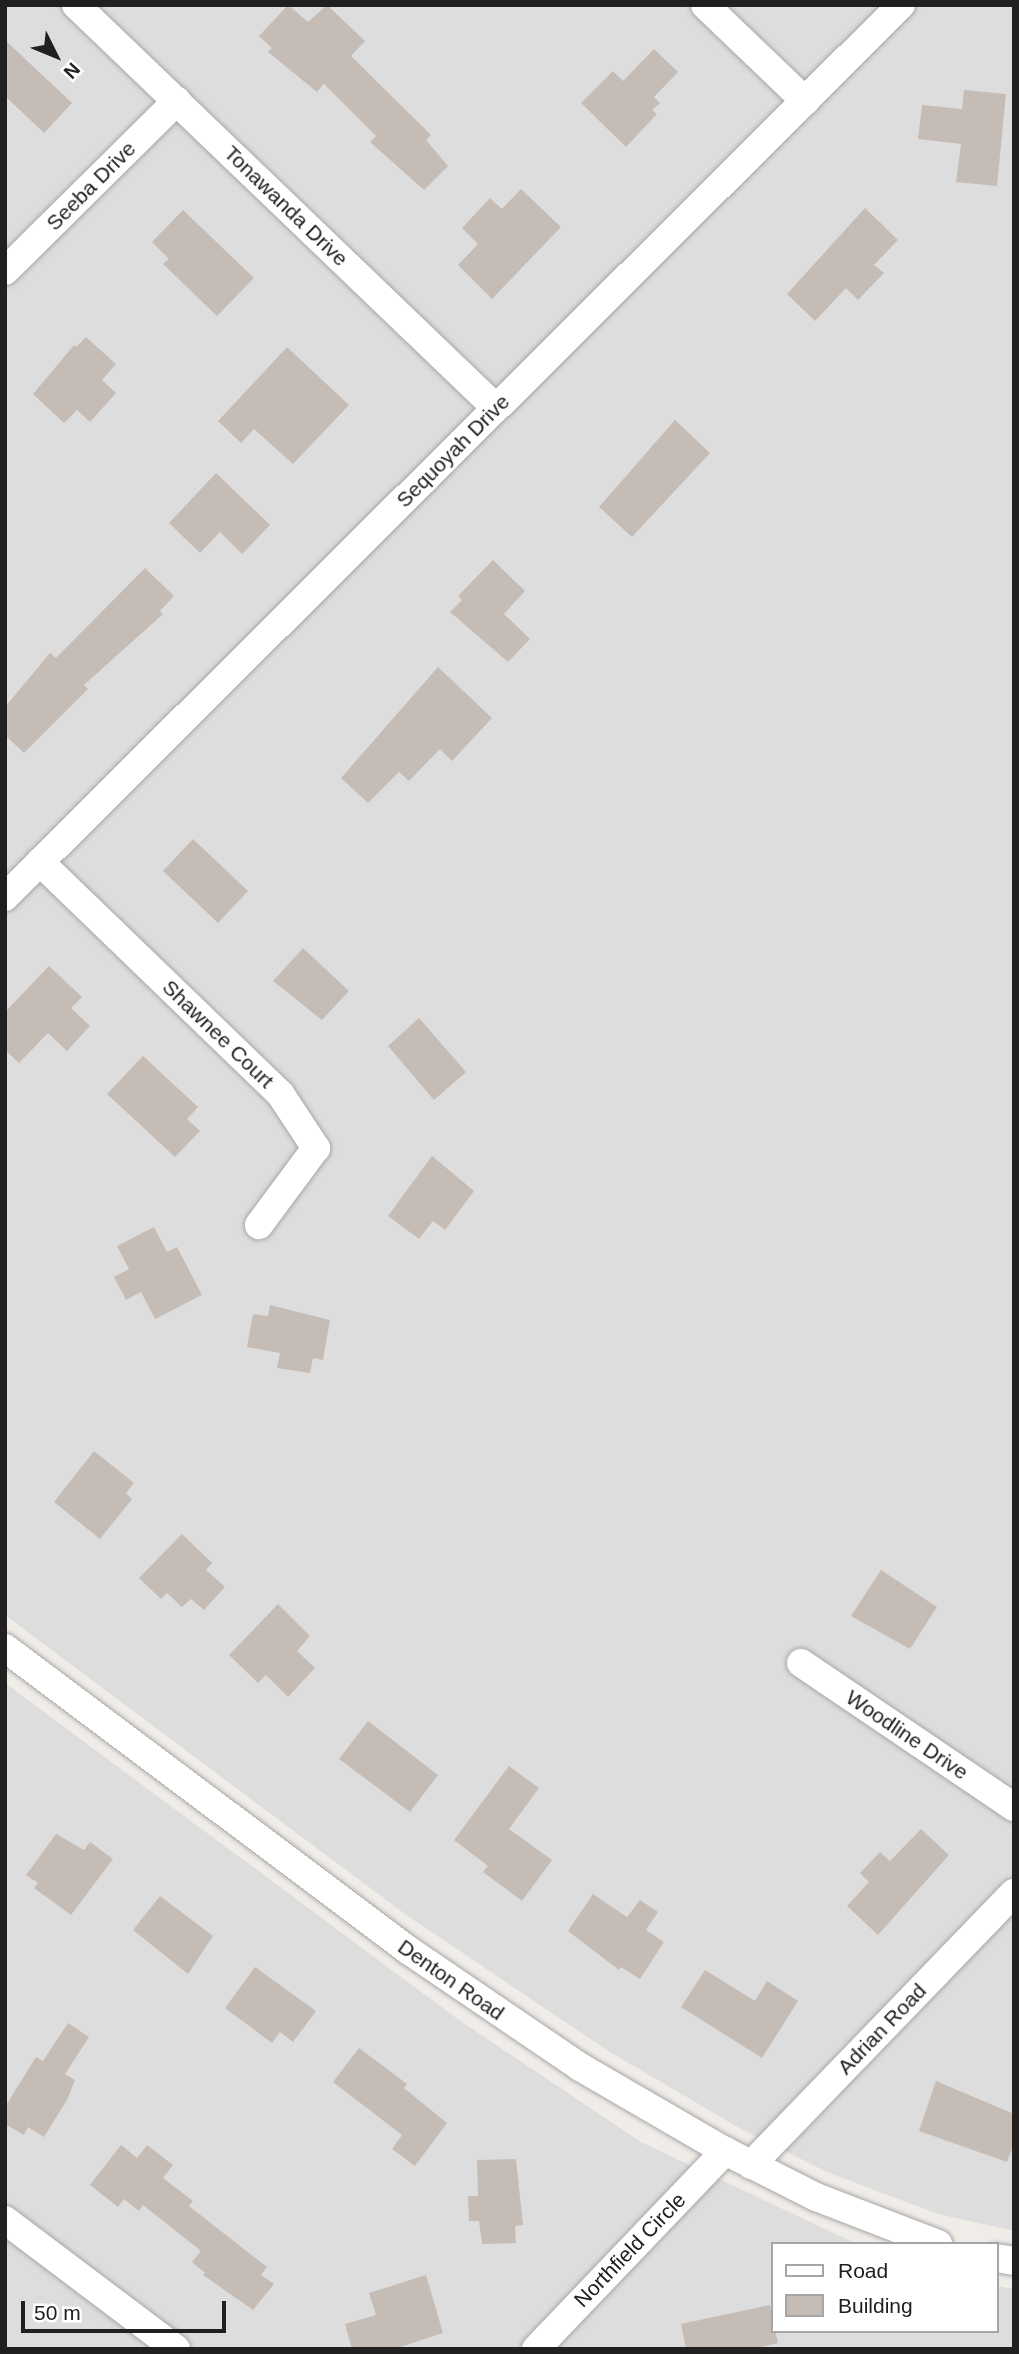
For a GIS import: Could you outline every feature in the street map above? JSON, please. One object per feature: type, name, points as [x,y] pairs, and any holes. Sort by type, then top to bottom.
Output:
[{"type":"street","name":"Tonawanda Drive","points":[[76,5],[496,408]]},
{"type":"street","points":[[705,5],[805,101]]},
{"type":"street","name":"Sequoyah Drive","points":[[5,897],[901,5]]},
{"type":"street","name":"Seeba Drive","points":[[5,271],[177,101]]},
{"type":"street","name":"Shawnee Court","points":[[40,862],[281,1095],[316,1148],[258,1224]]},
{"type":"street","name":"Denton Road","points":[[5,1648],[506,2019],[751,2165],[816,2197],[933,2242]]},
{"type":"street","name":"Woodline Drive","points":[[801,1663],[1014,1807]]},
{"type":"street","name":"Adrian Road","points":[[751,2165],[1014,1893]]},
{"type":"street","name":"Northfield Circle","points":[[536,2349],[725,2151]]},
{"type":"street","points":[[5,2220],[176,2349]]},
{"type":"shaded area","points":[[5,5],[1014,5],[1014,2231],[938,2214],[827,2172],[741,2129],[610,2052],[409,1917],[5,1615]]},
{"type":"shaded area","points":[[5,1683],[459,2020],[641,2142],[853,2242],[771,2242],[771,2333],[998,2333],[998,2286],[1014,2289],[1014,2349],[5,2349]]},
{"type":"building","points":[[288,5],[308,22],[327,5],[365,41],[351,56],[431,135],[426,140],[448,166],[424,190],[370,142],[376,136],[324,84],[317,92],[268,52],[272,48],[259,36]]},
{"type":"building","points":[[5,40],[72,103],[44,133],[5,96]]},
{"type":"building","points":[[654,49],[678,72],[654,97],[660,103],[652,110],[657,114],[626,147],[581,103],[613,71],[623,81]]},
{"type":"building","points":[[964,90],[1006,94],[997,186],[956,182],[961,144],[918,139],[922,105],[962,109]]},
{"type":"building","points":[[521,189],[561,227],[492,299],[458,265],[478,244],[462,228],[490,198],[502,209]]},
{"type":"building","points":[[865,208],[898,240],[874,265],[884,273],[858,300],[846,288],[815,321],[787,294]]},
{"type":"building","points":[[183,210],[254,278],[217,316],[163,264],[169,259],[152,242]]},
{"type":"building","points":[[86,337],[116,364],[102,380],[116,393],[90,422],[77,410],[64,423],[33,394],[74,345],[76,347]]},
{"type":"building","points":[[287,347],[349,405],[293,464],[254,429],[241,443],[218,421]]},
{"type":"building","points":[[675,420],[710,453],[632,537],[599,507]]},
{"type":"building","points":[[216,473],[270,525],[242,554],[220,532],[200,553],[169,523]]},
{"type":"building","points":[[493,560],[525,591],[504,614],[530,639],[508,662],[450,612],[462,600],[458,596]]},
{"type":"building","points":[[145,568],[174,596],[160,611],[163,614],[84,685],[88,689],[24,753],[5,735],[5,707],[50,653],[56,658]]},
{"type":"building","points":[[438,667],[492,718],[452,761],[440,749],[409,781],[399,772],[368,803],[341,778]]},
{"type":"building","points":[[193,839],[248,891],[218,923],[163,871]]},
{"type":"building","points":[[303,948],[349,991],[322,1020],[273,981]]},
{"type":"building","points":[[49,966],[82,997],[71,1008],[90,1026],[67,1051],[48,1033],[19,1063],[5,1050],[5,1012]]},
{"type":"building","points":[[419,1018],[466,1072],[434,1100],[388,1046]]},
{"type":"building","points":[[143,1056],[198,1107],[187,1119],[200,1131],[175,1157],[107,1094]]},
{"type":"building","points":[[432,1156],[474,1191],[445,1230],[433,1221],[419,1239],[388,1216]]},
{"type":"building","points":[[154,1227],[167,1252],[177,1247],[202,1295],[155,1319],[141,1292],[126,1300],[114,1277],[129,1269],[117,1246]]},
{"type":"building","points":[[270,1305],[330,1320],[323,1360],[313,1358],[310,1373],[277,1368],[280,1353],[247,1347],[253,1314],[268,1316]]},
{"type":"building","points":[[94,1451],[134,1483],[126,1493],[132,1499],[100,1539],[54,1502]]},
{"type":"building","points":[[182,1534],[212,1563],[206,1570],[225,1587],[204,1610],[191,1599],[182,1607],[167,1593],[161,1599],[139,1578]]},
{"type":"building","points":[[881,1570],[937,1607],[910,1649],[851,1616]]},
{"type":"building","points":[[278,1604],[310,1636],[297,1651],[315,1668],[288,1697],[266,1675],[258,1683],[229,1655]]},
{"type":"building","points":[[368,1721],[438,1775],[410,1812],[339,1759]]},
{"type":"building","points":[[509,1766],[539,1788],[509,1829],[552,1860],[522,1901],[483,1872],[488,1866],[454,1840]]},
{"type":"building","points":[[921,1829],[949,1855],[878,1935],[847,1906],[869,1882],[860,1873],[880,1852],[890,1861]]},
{"type":"building","points":[[56,1834],[84,1850],[90,1842],[113,1859],[71,1915],[34,1888],[38,1883],[26,1875]]},
{"type":"building","points":[[593,1894],[627,1917],[640,1900],[658,1912],[646,1930],[664,1942],[640,1979],[621,1967],[619,1970],[568,1931]]},
{"type":"building","points":[[160,1896],[213,1936],[188,1974],[133,1930]]},
{"type":"building","points":[[255,1967],[316,2011],[293,2042],[280,2032],[272,2043],[225,2008]]},
{"type":"building","points":[[705,1970],[755,2001],[767,1981],[798,2001],[762,2058],[681,2007]]},
{"type":"building","points":[[68,2023],[89,2037],[65,2074],[75,2080],[68,2098],[44,2137],[28,2127],[24,2135],[5,2124],[5,2107],[36,2057],[43,2061]]},
{"type":"building","points":[[359,2048],[407,2084],[404,2088],[447,2123],[415,2166],[392,2149],[402,2135],[333,2082]]},
{"type":"building","points":[[936,2081],[1014,2114],[1014,2143],[1007,2162],[919,2131]]},
{"type":"building","points":[[121,2145],[137,2158],[147,2145],[173,2165],[163,2178],[193,2201],[189,2206],[267,2267],[261,2275],[274,2284],[253,2310],[203,2275],[205,2273],[192,2262],[201,2251],[143,2205],[139,2211],[124,2199],[118,2207],[90,2185]]},
{"type":"building","points":[[516,2159],[523,2225],[515,2226],[516,2243],[482,2244],[479,2221],[469,2221],[468,2196],[478,2196],[477,2160]]},
{"type":"building","points":[[426,2275],[443,2333],[394,2349],[352,2349],[345,2324],[376,2315],[369,2293]]},
{"type":"building","points":[[770,2305],[771,2333],[776,2333],[778,2343],[752,2349],[686,2349],[681,2324]]}]
